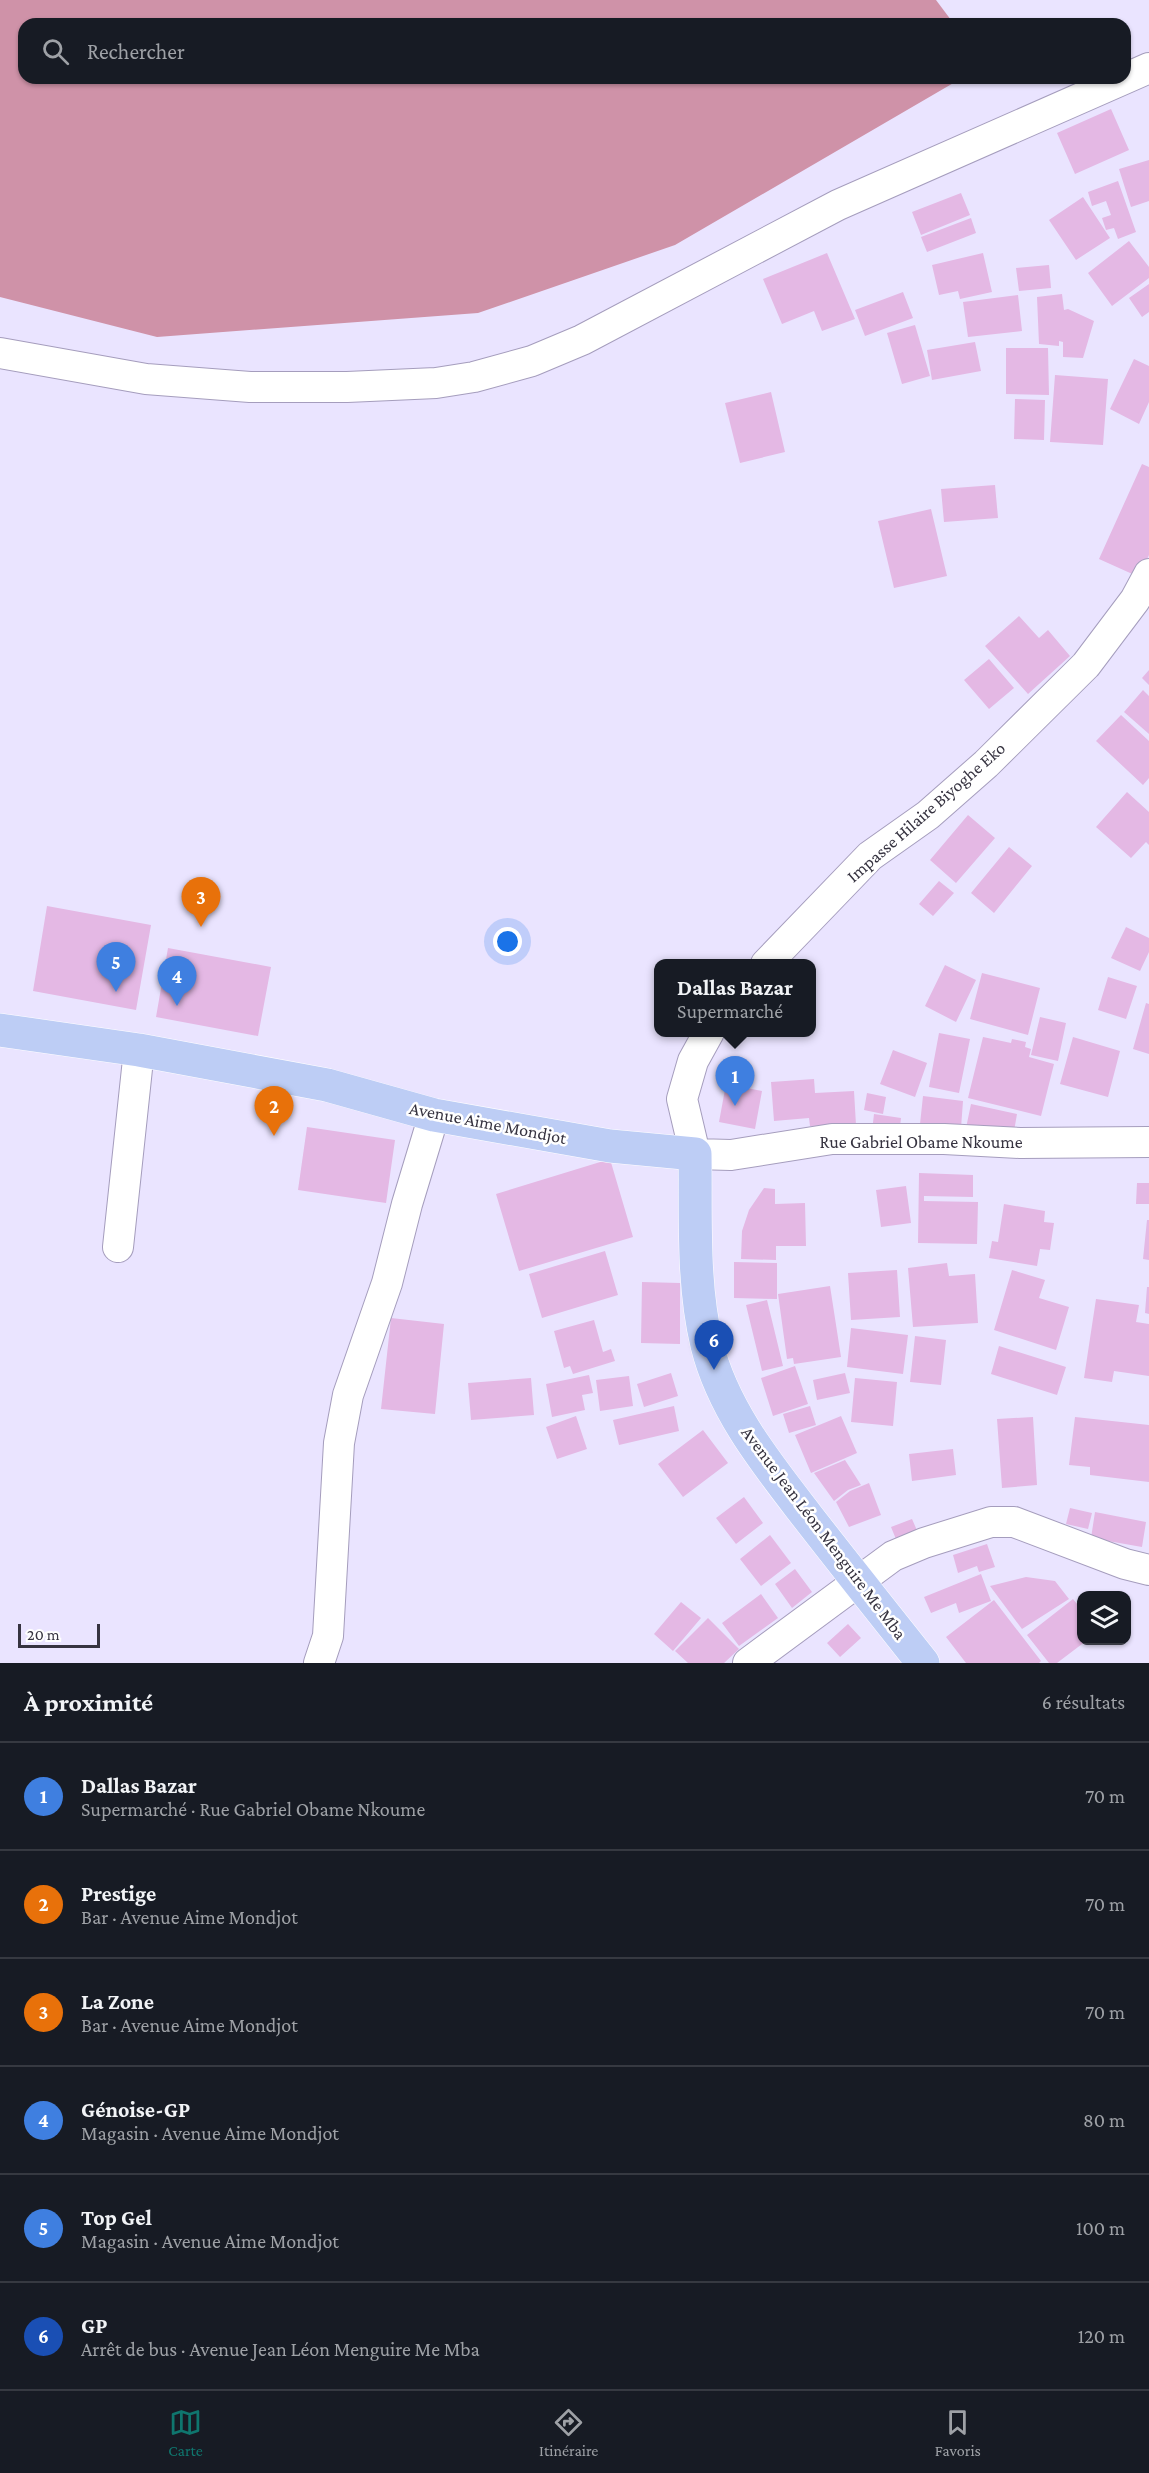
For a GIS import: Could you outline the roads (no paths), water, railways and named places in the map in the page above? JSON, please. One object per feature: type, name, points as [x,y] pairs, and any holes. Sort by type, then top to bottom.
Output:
[{"type":"main road","name":"Avenue Aime Mondjot","points":[[0,1030],[139,1050],[327,1085],[434,1115],[610,1146],[695,1154]]},
{"type":"main road","name":"Avenue Jean Léon Menguire Me Mba","points":[[695,1154],[697,1277],[702,1318],[714,1370],[725,1398],[778,1478],[923,1663]]},
{"type":"street","points":[[1131,76],[1149,68]]},
{"type":"street","points":[[0,353],[146,379],[249,387],[347,387],[436,383],[474,377],[532,361],[582,340],[838,205],[1113,84]]},
{"type":"street","name":"Impasse Hilaire Biyoghe Eko","points":[[769,959],[870,856],[936,807],[986,764],[1086,665],[1135,600],[1149,574]]},
{"type":"street","points":[[695,1154],[682,1099],[693,1061],[706,1037]]},
{"type":"street","points":[[118,1247],[139,1050]]},
{"type":"street","points":[[319,1663],[328,1636],[339,1443],[348,1395],[387,1283],[407,1204],[434,1115]]},
{"type":"street","name":"Rue Gabriel Obame Nkoume","points":[[695,1154],[730,1155],[832,1139],[944,1139],[1020,1143],[1149,1142]]},
{"type":"street","points":[[748,1663],[893,1556],[924,1543],[991,1522],[1014,1522],[1125,1564],[1149,1570]]},
{"type":"place","name":"La Zone","points":[[201,927]]},
{"type":"place","name":"Top Gel","points":[[116,992]]},
{"type":"place","name":"Génoise-GP","points":[[177,1006]]},
{"type":"place","name":"Dallas Bazar","points":[[735,1106]]},
{"type":"place","name":"Prestige","points":[[274,1136]]},
{"type":"place","name":"GP","points":[[714,1370]]}]
